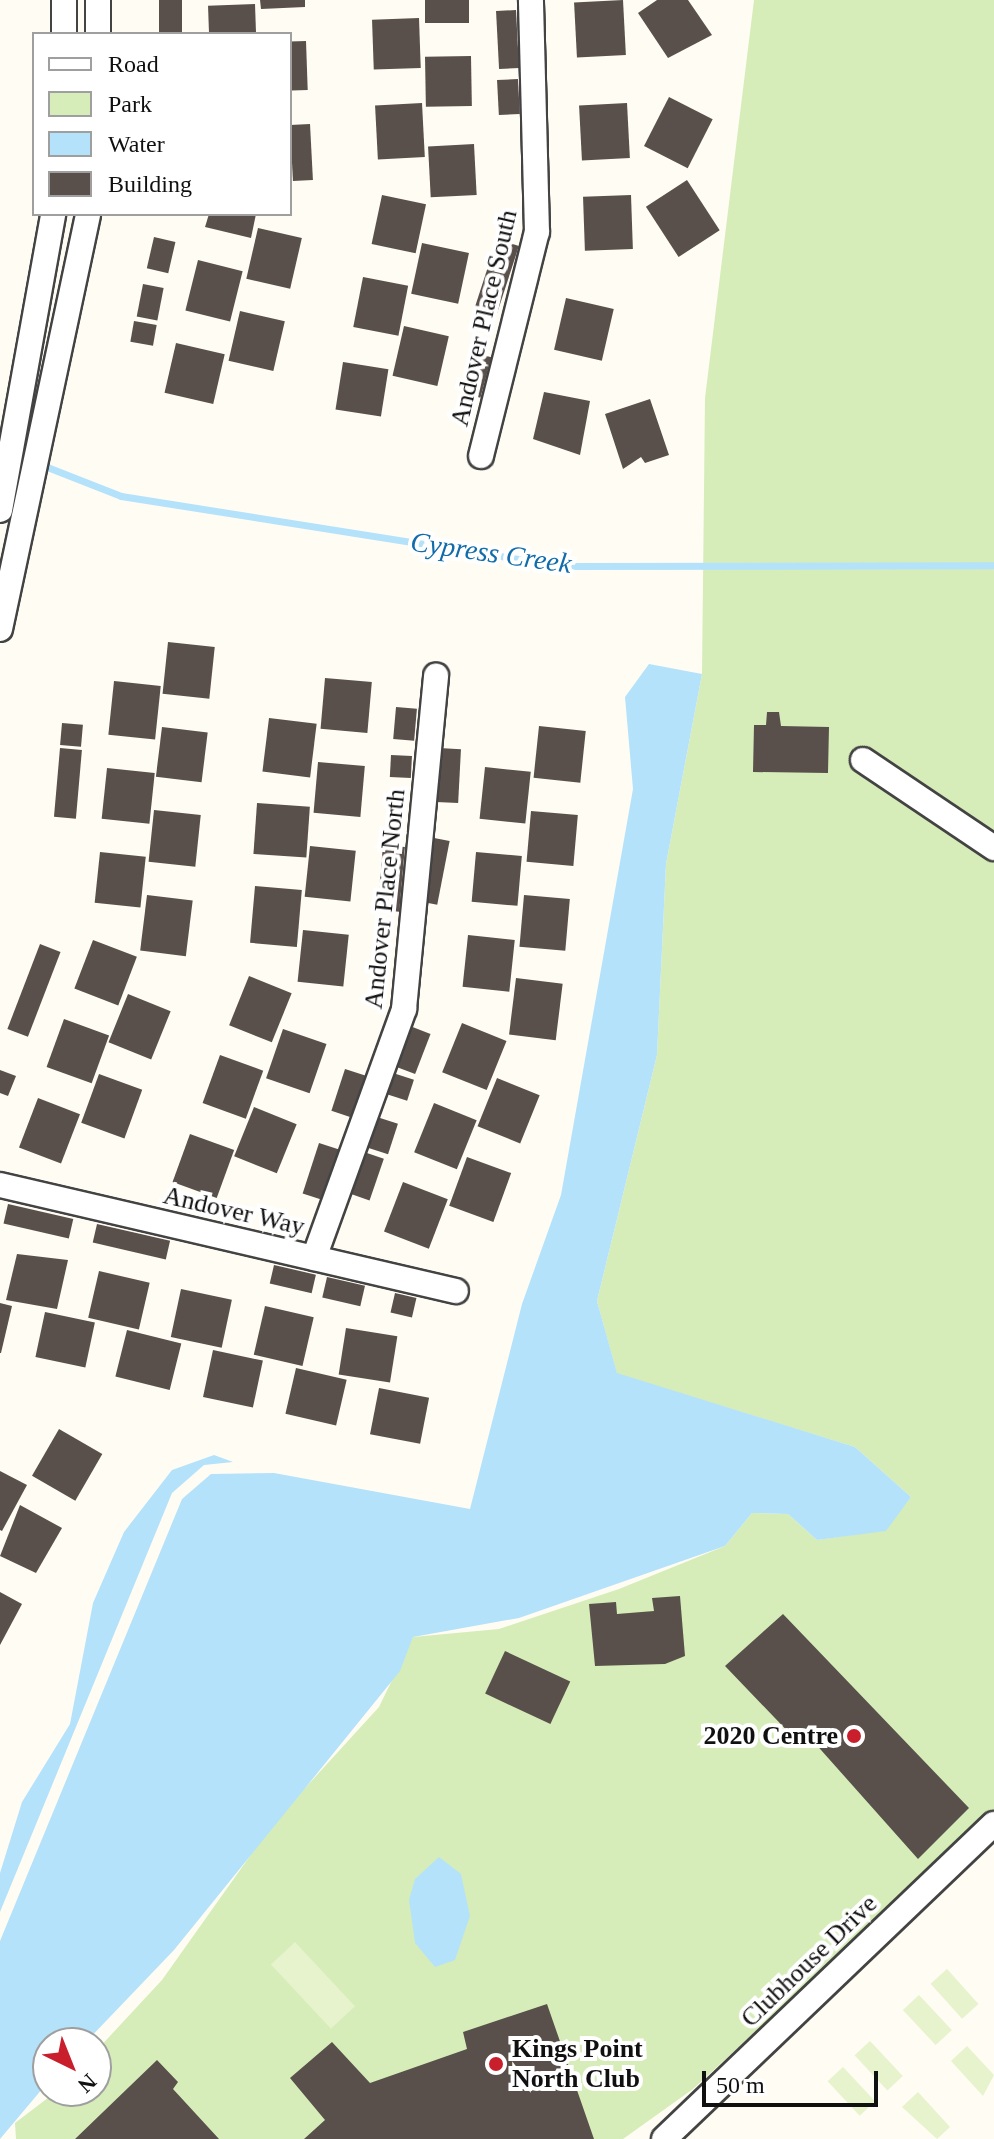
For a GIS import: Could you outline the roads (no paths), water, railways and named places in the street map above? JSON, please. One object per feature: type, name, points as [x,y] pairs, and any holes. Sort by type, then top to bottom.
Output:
[{"type":"street","points":[[64,0],[64,32]]},
{"type":"street","points":[[98,0],[98,32]]},
{"type":"street","name":"Andover Place South","points":[[481,456],[537,232],[531,0]]},
{"type":"street","points":[[0,510],[20,418],[53,216]]},
{"type":"street","points":[[0,629],[5,586],[20,541],[47,429],[88,216]]},
{"type":"street","name":"Andover Place North","points":[[314,1258],[404,1009],[436,676]]},
{"type":"street","points":[[863,760],[994,848]]},
{"type":"street","name":"Andover Way","points":[[0,1185],[456,1291]]},
{"type":"street","name":"Clubhouse Drive","points":[[664,2139],[994,1824]]},
{"type":"water","points":[[649,664],[702,674],[666,864],[657,1055],[597,1301],[617,1373],[855,1447],[911,1497],[886,1531],[817,1540],[788,1514],[752,1513],[725,1546],[519,1618],[413,1637],[400,1671],[174,1950],[100,2027],[32,2027],[32,2101],[0,2139],[0,1941],[182,1499],[211,1474],[274,1473],[470,1509],[522,1304],[561,1195],[633,789],[625,697]]},
{"type":"water","points":[[214,1455],[233,1462],[204,1465],[172,1493],[0,1912],[0,1873],[22,1802],[70,1724],[93,1603],[124,1532],[172,1470]]},
{"type":"water","points":[[439,1857],[461,1874],[470,1916],[455,1960],[435,1967],[415,1943],[409,1900],[415,1879]]},
{"type":"waterway","name":"Cypress Creek","points":[[14,454],[121,496],[563,566],[994,565]]},
{"type":"place","name":"2020 Centre","points":[[854,1736]]},
{"type":"place","name":"Kings Point North Club","points":[[496,2064]]}]
